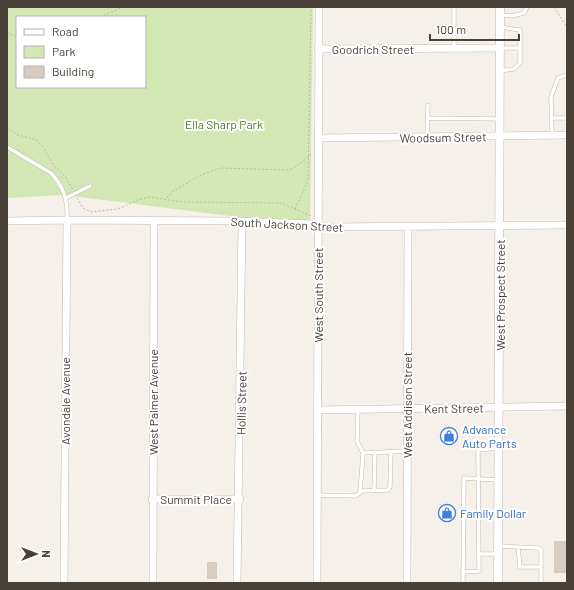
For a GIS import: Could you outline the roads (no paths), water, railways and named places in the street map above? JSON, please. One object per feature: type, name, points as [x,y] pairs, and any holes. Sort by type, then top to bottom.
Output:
[{"type":"street","name":"West South Street","points":[[317,583],[319,7]]},
{"type":"street","name":"West Prospect Street","points":[[498,583],[500,448],[500,11]]},
{"type":"street","name":"Goodrich Street","points":[[318,49],[500,48]]},
{"type":"street","name":"Woodsum Street","points":[[318,138],[567,134]]},
{"type":"street","name":"Avondale Avenue","points":[[64,583],[67,220]]},
{"type":"street","name":"South Jackson Street","points":[[7,221],[234,221],[318,225],[326,227],[567,225]]},
{"type":"street","name":"West Palmer Avenue","points":[[153,583],[152,499],[154,222]]},
{"type":"street","name":"Hollis Street","points":[[237,583],[240,499],[242,222]]},
{"type":"street","name":"West Addison Street","points":[[407,583],[408,226]]},
{"type":"street","name":"Kent Street","points":[[317,410],[567,406]]},
{"type":"street","name":"Summit Place","points":[[152,499],[240,499]]},
{"type":"lane","points":[[454,7],[454,48]]},
{"type":"lane","points":[[500,11],[512,16],[524,13],[527,7]]},
{"type":"lane","points":[[500,27],[520,30],[520,64],[514,69],[500,71]]},
{"type":"lane","points":[[500,48],[520,48]]},
{"type":"lane","points":[[552,134],[551,97],[558,78],[567,76]]},
{"type":"lane","points":[[427,137],[428,105]]},
{"type":"lane","points":[[428,118],[500,119]]},
{"type":"lane","points":[[552,118],[566,118]]},
{"type":"lane","points":[[7,146],[51,173],[60,184],[66,198],[67,220]]},
{"type":"lane","points":[[66,198],[90,186]]},
{"type":"lane","points":[[318,495],[355,496],[360,491],[363,453],[357,441],[358,409]]},
{"type":"lane","points":[[463,572],[479,571],[478,450],[500,448]]},
{"type":"lane","points":[[363,453],[407,451]]},
{"type":"lane","points":[[374,491],[376,452]]},
{"type":"lane","points":[[360,491],[388,490],[390,487],[391,452]]},
{"type":"lane","points":[[463,583],[464,478],[499,480]]},
{"type":"lane","points":[[479,554],[518,547],[538,548],[541,550],[541,583]]},
{"type":"lane","points":[[518,547],[518,563],[520,567],[541,567]]},
{"type":"place","name":"Advance Auto Parts","points":[[449,436]]},
{"type":"place","name":"Family Dollar","points":[[447,513]]},
{"type":"park label","name":"Ella Sharp Park","points":[[224,124]]}]
